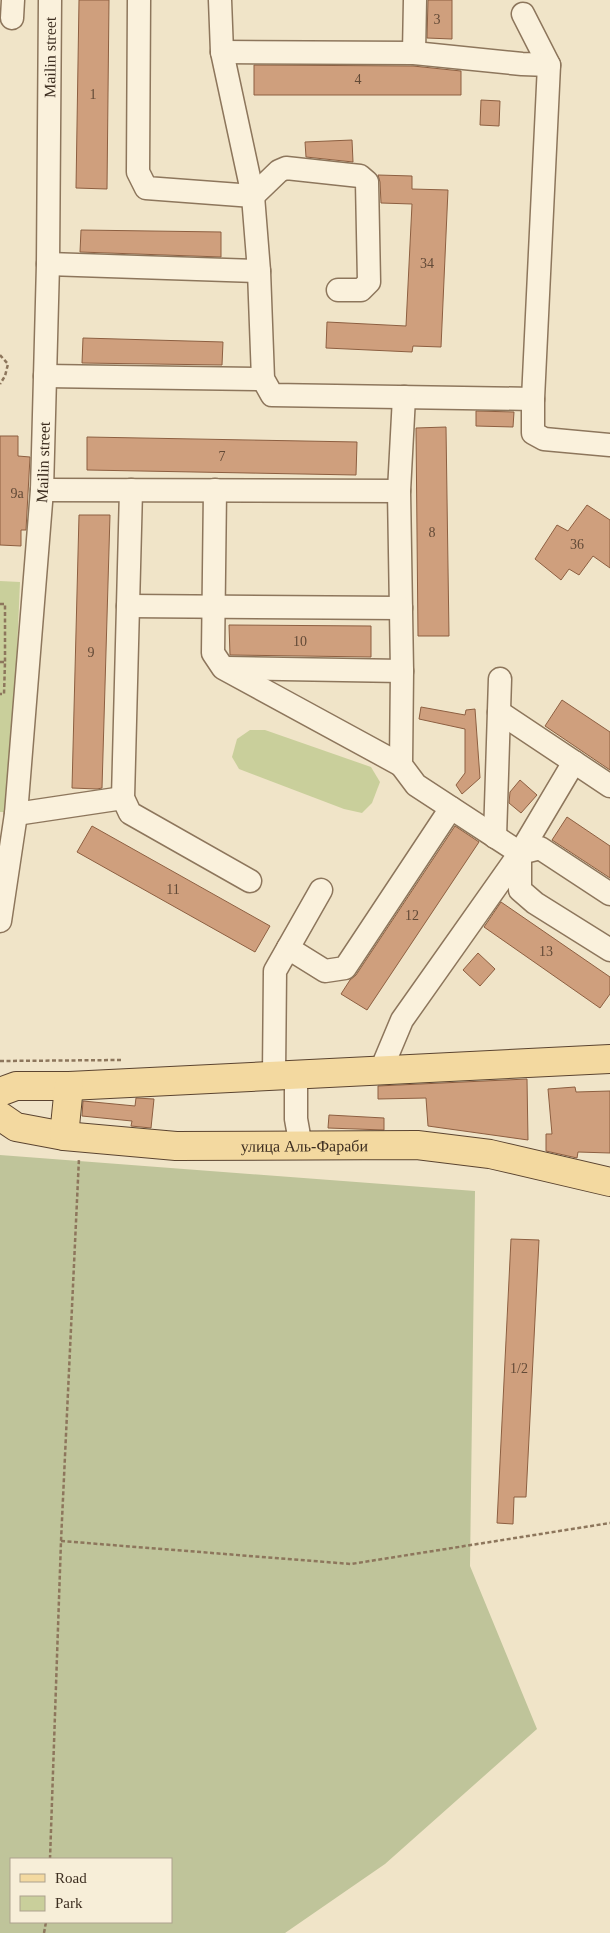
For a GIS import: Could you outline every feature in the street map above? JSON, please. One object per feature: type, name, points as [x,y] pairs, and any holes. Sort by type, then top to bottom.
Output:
[{"type":"main road","points":[[0,1092],[16,1086],[69,1086],[381,1070],[607,1055]]},
{"type":"main road","points":[[69,1086],[72,1138]]},
{"type":"main road","name":"улица Аль-Фараби","points":[[0,1116],[16,1127],[72,1138],[176,1146],[301,1147],[417,1145],[490,1154],[610,1182]]},
{"type":"street","name":"Mailin street","points":[[0,921],[4,866],[16,814],[42,490],[48,264],[50,0]]},
{"type":"street","points":[[139,0],[138,172],[146,188],[253,196],[286,168],[360,176],[366,182],[369,282],[361,290],[338,290]]},
{"type":"street","points":[[220,0],[222,52],[253,196],[259,272],[263,379],[272,395],[533,399]]},
{"type":"street","points":[[414,53],[415,0]]},
{"type":"street","points":[[522,64],[524,7]]},
{"type":"street","points":[[524,7],[549,65],[533,399],[534,432],[544,439],[610,445]]},
{"type":"street","points":[[222,52],[414,53],[549,65]]},
{"type":"street","points":[[48,264],[259,272]]},
{"type":"street","points":[[45,376],[263,379]]},
{"type":"street","points":[[401,765],[402,671],[399,491],[404,397]]},
{"type":"street","points":[[42,490],[399,491]]},
{"type":"street","points":[[131,490],[123,798],[130,813],[250,881]]},
{"type":"street","points":[[215,490],[214,653],[223,668],[401,765],[416,785],[520,853],[540,848],[610,894]]},
{"type":"street","points":[[128,606],[401,608]]},
{"type":"street","points":[[223,668],[402,671]]},
{"type":"street","points":[[495,837],[500,679]]},
{"type":"street","points":[[499,712],[610,786]]},
{"type":"street","points":[[381,1070],[402,1020],[520,853],[574,762]]},
{"type":"street","points":[[16,814],[123,798]]},
{"type":"street","points":[[288,948],[325,971],[345,968],[451,808]]},
{"type":"street","points":[[520,853],[520,890],[535,903],[610,950]]},
{"type":"street","points":[[301,1147],[285,1075],[275,971],[321,890]]},
{"type":"path","points":[[0,355],[8,364],[5,376],[0,384]]},
{"type":"path","points":[[0,604],[4,604],[5,662],[4,694],[0,694]]},
{"type":"path","points":[[0,662],[5,662]]},
{"type":"path","points":[[0,1060],[132,1061]]},
{"type":"path","points":[[50,1858],[72,1138]]},
{"type":"path","points":[[61,1541],[351,1564],[610,1523]]},
{"type":"green space","points":[[0,581],[20,582],[10,812],[0,812]]},
{"type":"green space","points":[[250,730],[265,730],[371,767],[380,782],[372,803],[362,813],[344,809],[239,769],[232,757],[237,739]]},
{"type":"green space","points":[[0,1155],[475,1191],[470,1566],[537,1729],[385,1864],[285,1933],[0,1933]]},
{"type":"building","points":[[79,0],[109,0],[107,189],[76,188]]},
{"type":"building","points":[[428,0],[452,0],[452,39],[427,38]]},
{"type":"building","points":[[254,65],[413,66],[461,71],[461,95],[254,95]]},
{"type":"building","points":[[481,100],[500,101],[499,126],[480,125]]},
{"type":"building","points":[[352,140],[353,162],[306,157],[305,142]]},
{"type":"building","points":[[378,175],[412,176],[412,189],[448,190],[441,347],[413,346],[412,352],[326,348],[327,322],[406,326],[412,204],[381,203]]},
{"type":"building","points":[[81,230],[221,232],[221,257],[80,252]]},
{"type":"building","points":[[83,338],[223,342],[222,365],[82,363]]},
{"type":"building","points":[[476,411],[514,412],[513,427],[476,426]]},
{"type":"building","points":[[446,427],[449,636],[418,636],[416,428]]},
{"type":"building","points":[[0,436],[18,436],[18,456],[30,457],[26,530],[21,530],[21,546],[0,545]]},
{"type":"building","points":[[87,437],[357,442],[356,475],[87,470]]},
{"type":"building","points":[[587,505],[610,520],[610,568],[593,556],[579,575],[569,569],[561,580],[535,559],[557,525],[568,531]]},
{"type":"building","points":[[79,515],[110,515],[102,788],[97,789],[72,788]]},
{"type":"building","points":[[229,625],[371,626],[371,657],[230,655]]},
{"type":"building","points":[[562,700],[610,732],[610,770],[545,726]]},
{"type":"building","points":[[421,707],[465,715],[466,710],[475,709],[480,778],[462,794],[456,785],[465,773],[465,729],[419,719]]},
{"type":"building","points":[[520,780],[537,795],[521,813],[509,803],[510,792]]},
{"type":"building","points":[[567,817],[610,846],[610,878],[552,840]]},
{"type":"building","points":[[92,826],[270,926],[255,952],[77,852]]},
{"type":"building","points":[[455,826],[479,842],[367,1010],[341,994],[350,980],[356,975]]},
{"type":"building","points":[[501,902],[610,977],[610,994],[600,1008],[484,927]]},
{"type":"building","points":[[478,953],[495,969],[480,986],[463,970]]},
{"type":"building","points":[[527,1079],[528,1140],[428,1126],[426,1098],[378,1099],[378,1086]]},
{"type":"building","points":[[575,1087],[576,1092],[610,1091],[610,1153],[578,1152],[577,1158],[546,1151],[546,1134],[552,1134],[548,1089]]},
{"type":"building","points":[[136,1098],[154,1099],[151,1128],[131,1126],[132,1121],[82,1116],[83,1101],[135,1106]]},
{"type":"building","points":[[329,1115],[384,1118],[384,1130],[328,1128]]},
{"type":"building","points":[[511,1239],[539,1240],[526,1497],[514,1497],[513,1524],[497,1523]]}]
